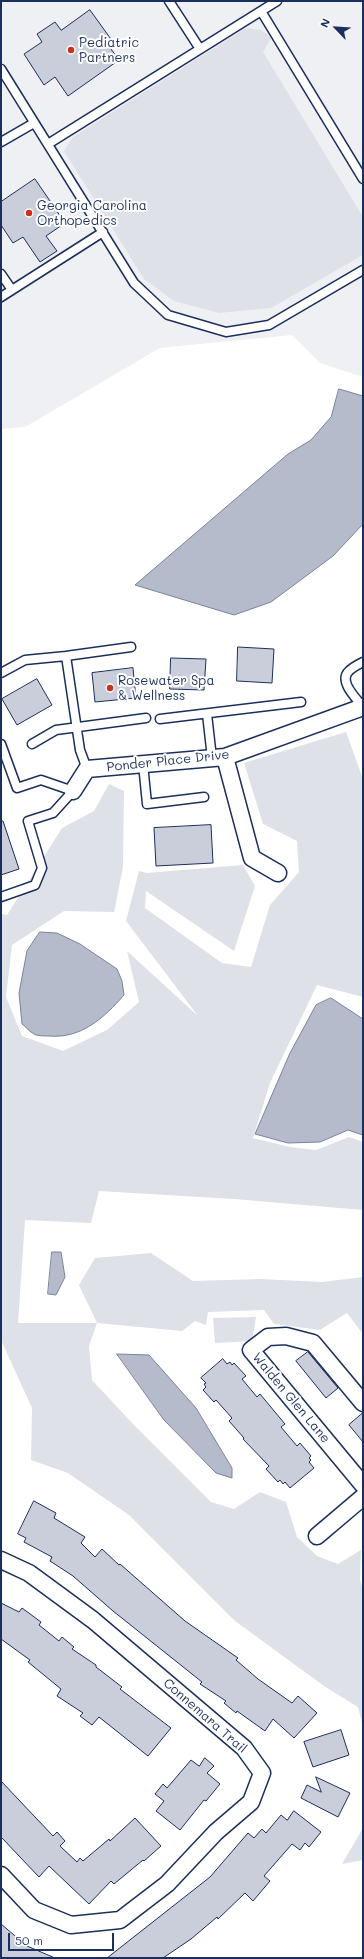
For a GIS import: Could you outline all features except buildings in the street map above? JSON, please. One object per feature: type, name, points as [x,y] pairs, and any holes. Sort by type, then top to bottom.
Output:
[{"type":"street","name":"Ponder Place Drive","points":[[73,790],[87,769],[218,757],[363,707]]},
{"type":"street","points":[[218,757],[252,858],[278,873]]},
{"type":"street","name":"Walden Glen Lane","points":[[363,1403],[313,1343],[286,1336],[268,1337],[251,1350],[363,1485]]},
{"type":"street","points":[[316,1536],[363,1497]]},
{"type":"street","name":"Connemara Trail","points":[[1,1560],[29,1574],[93,1620],[244,1748],[262,1773],[251,1802],[216,1832],[167,1884],[120,1920],[71,1925],[34,1910],[1,1876]]},
{"type":"lane","points":[[169,1],[200,49]]},
{"type":"lane","points":[[48,144],[277,1]]},
{"type":"lane","points":[[261,11],[363,179]]},
{"type":"lane","points":[[1,69],[134,283],[168,314],[226,332],[269,325],[363,270]]},
{"type":"lane","points":[[1,142],[34,122]]},
{"type":"lane","points":[[1,297],[103,232]]},
{"type":"lane","points":[[1,274],[12,290]]},
{"type":"lane","points":[[1,672],[25,660],[131,648]]},
{"type":"lane","points":[[66,656],[80,750],[87,769]]},
{"type":"lane","points":[[363,662],[349,671],[345,680],[363,707]]},
{"type":"lane","points":[[160,719],[301,702]]},
{"type":"lane","points":[[207,714],[218,757]]},
{"type":"lane","points":[[32,744],[56,730],[76,726],[146,718]]},
{"type":"lane","points":[[1,744],[17,788],[42,780],[73,790],[53,813],[28,821],[42,868],[35,885],[1,897]]},
{"type":"lane","points":[[143,764],[147,804],[204,797]]},
{"type":"shaded area","points":[[1,1],[363,1],[363,377],[320,363],[292,335],[160,348],[25,427],[1,429]]},
{"type":"shaded area","points":[[246,28],[261,30],[271,38],[263,52],[363,217],[363,255],[271,308],[219,313],[174,301],[144,279],[64,151],[73,137]]},
{"type":"shaded area","points":[[346,732],[363,779],[363,997],[317,985],[270,1083],[253,1138],[290,1147],[316,1150],[349,1137],[363,1142],[363,1210],[234,1199],[99,1191],[91,1223],[25,1220],[18,1323],[97,1323],[89,1346],[92,1380],[133,1424],[211,1502],[234,1509],[260,1492],[286,1502],[297,1537],[317,1556],[338,1564],[361,1550],[360,1580],[363,1589],[363,1727],[358,1707],[324,1686],[235,1621],[129,1515],[68,1473],[31,1460],[32,1408],[1,1340],[1,914],[7,915],[62,828],[94,811],[109,784],[124,791],[123,867],[114,912],[64,911],[12,945],[6,997],[22,1036],[63,1051],[107,1030],[139,1002],[127,951],[198,1016],[126,921],[139,871],[147,873],[243,865],[255,886],[234,951],[146,891],[145,908],[222,963],[251,967],[270,905],[299,872],[297,841],[263,824],[244,763]]},
{"type":"shaded area","points":[[151,1253],[193,1281],[261,1279],[322,1282],[363,1277],[363,1334],[347,1313],[320,1330],[274,1324],[264,1310],[208,1312],[206,1325],[195,1321],[182,1331],[97,1323],[79,1285],[95,1258]]},
{"type":"shaded area","points":[[256,1317],[252,1341],[215,1343],[213,1318]]},
{"type":"shaded area","points":[[363,1828],[363,1860],[342,1864]]},
{"type":"water","points":[[339,389],[363,396],[363,524],[333,556],[271,602],[234,615],[135,585],[288,454],[311,440],[331,417]]},
{"type":"water","points":[[40,932],[57,933],[80,944],[117,969],[122,981],[124,995],[100,1019],[82,1030],[61,1036],[43,1036],[34,1034],[22,1024],[19,993],[27,951]]},
{"type":"water","points":[[331,998],[363,1019],[363,1135],[348,1130],[320,1142],[288,1143],[255,1134],[290,1053],[316,1005]]},
{"type":"water","points":[[52,1252],[61,1252],[65,1277],[56,1295],[48,1294]]},
{"type":"water","points":[[117,1354],[149,1355],[196,1408],[232,1468],[232,1478],[216,1473],[164,1420]]},
{"type":"place","name":"Pediatric Partners","points":[[71,50]]},
{"type":"place","name":"Georgia Carolina Orthopedics","points":[[29,213]]},
{"type":"place","name":"Rosewater Spa & Wellness","points":[[110,688]]}]
